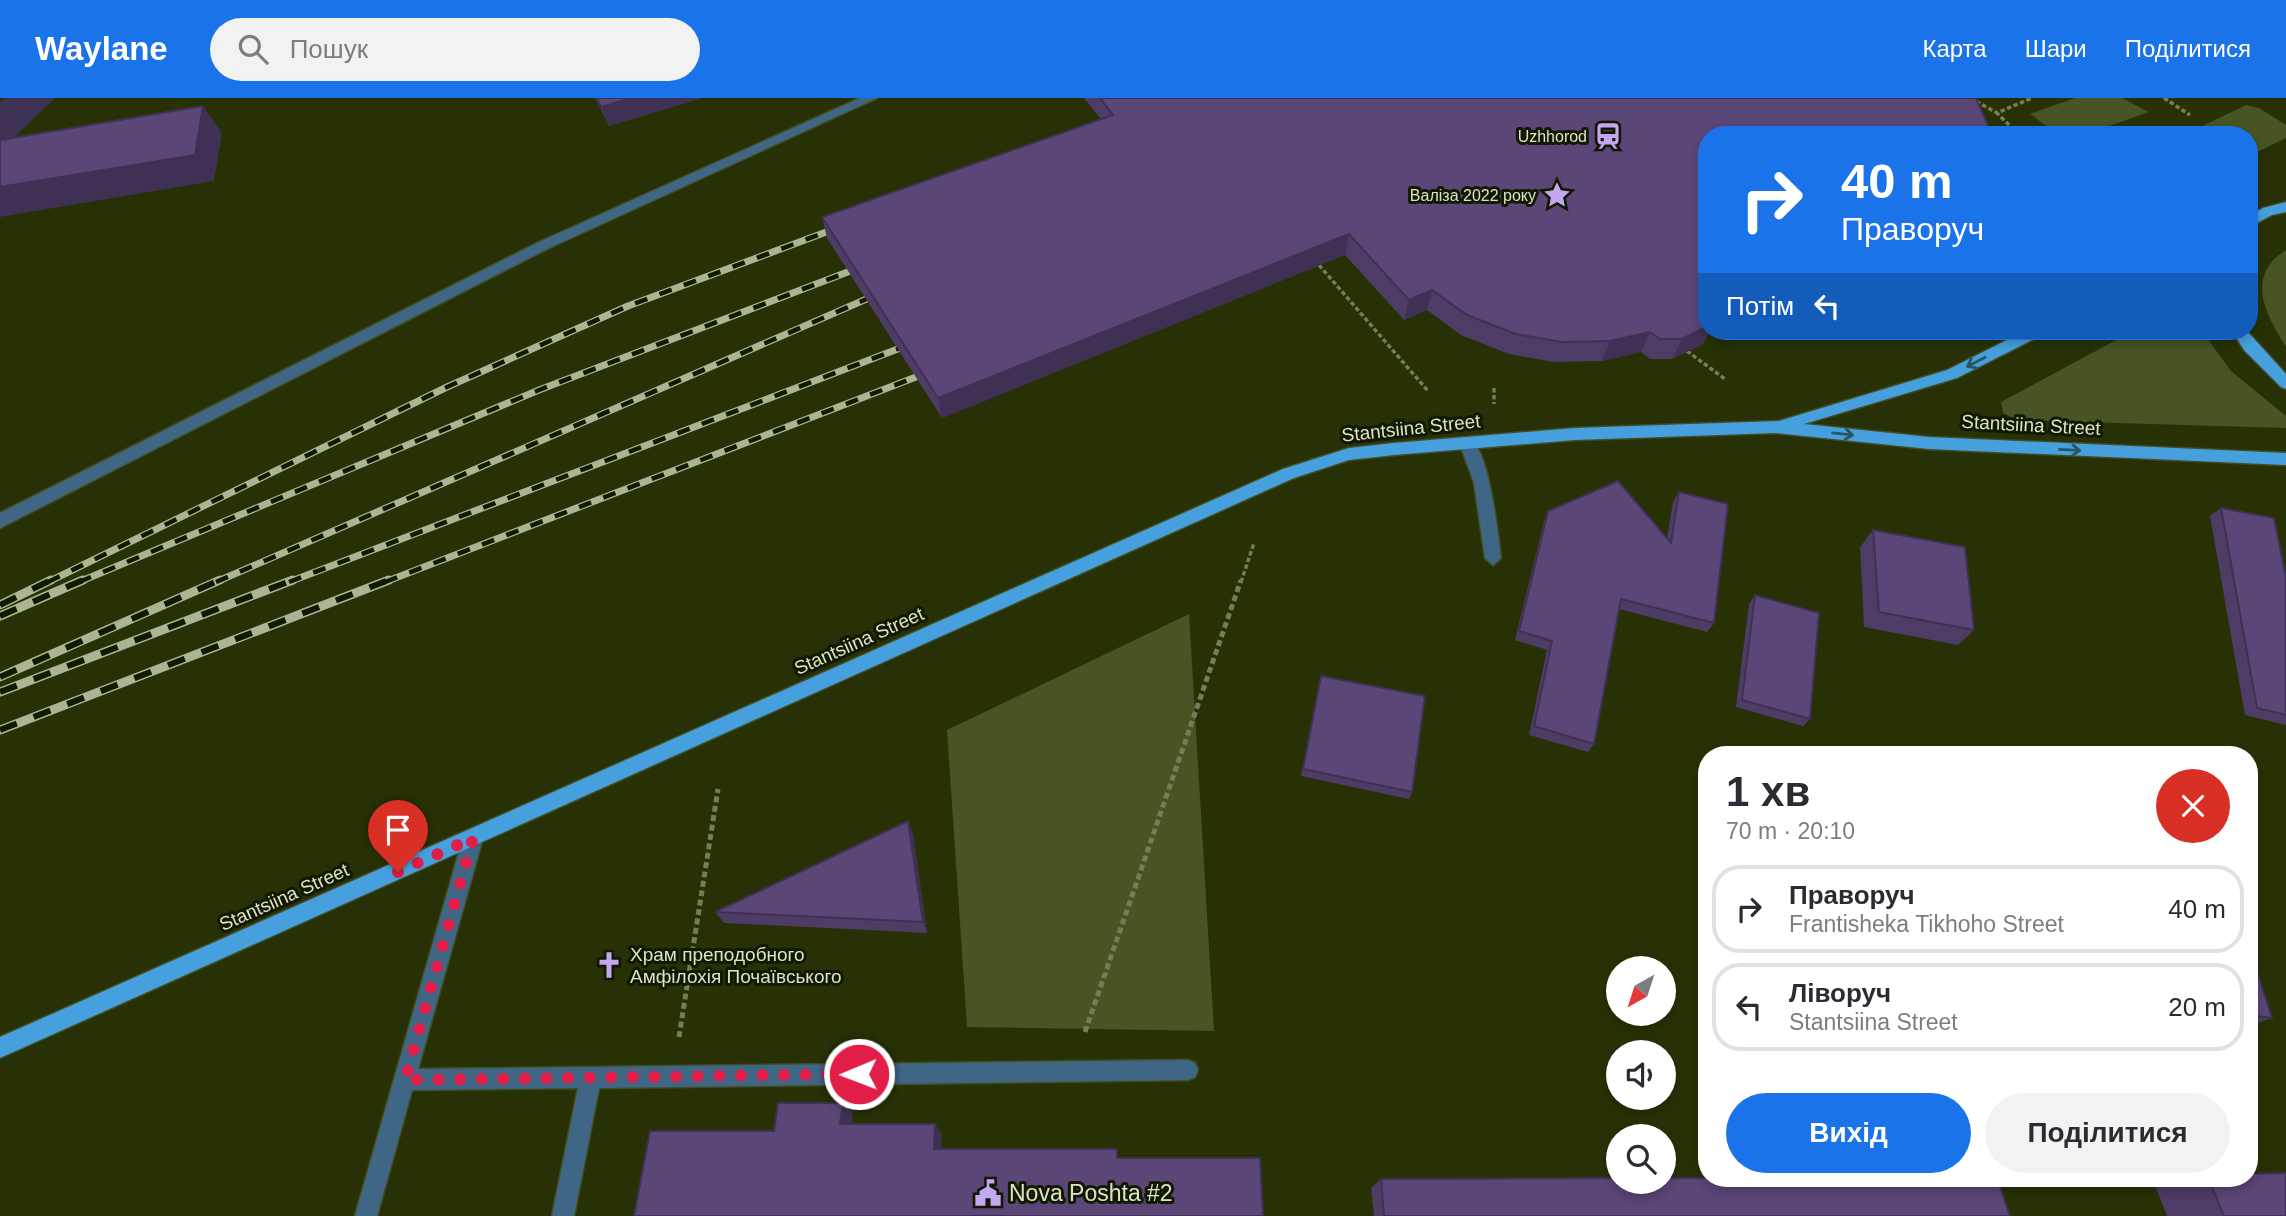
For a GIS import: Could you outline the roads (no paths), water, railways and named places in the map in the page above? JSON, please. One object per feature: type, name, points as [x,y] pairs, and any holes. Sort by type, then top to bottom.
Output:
[{"type":"main road","points":[[2258,217],[2268,211],[2286,207]]},
{"type":"main road","name":"Stantsiina Street","points":[[1775,427],[1952,374],[2019,340]]},
{"type":"main road","points":[[2245,340],[2286,383]]},
{"type":"main road","name":"Stantsiina Street","points":[[0,1048],[1289,473],[1349,454],[1576,434],[1775,427],[1929,443],[2286,459]]},
{"type":"street","points":[[0,521],[542,246],[871,98]]},
{"type":"street","points":[[1468,444],[1482,483],[1493,558]]},
{"type":"street","points":[[366,1216],[473,838]]},
{"type":"street","points":[[405,1080],[1188,1070]]},
{"type":"street","points":[[563,1216],[591,1077]]},
{"type":"railway","points":[[48,582],[447,387],[628,306],[845,225]]},
{"type":"railway","points":[[79,582],[539,390],[866,265]]},
{"type":"railway","points":[[216,582],[885,291]]},
{"type":"railway","points":[[289,582],[916,342]]},
{"type":"railway","points":[[385,582],[934,370]]},
{"type":"railway","points":[[0,605],[51,580]]},
{"type":"railway","points":[[0,616],[83,580]]},
{"type":"railway","points":[[0,677],[220,580]]},
{"type":"railway","points":[[0,692],[293,580]]},
{"type":"railway","points":[[0,730],[389,580]]},
{"type":"place","name":"Uzhhorod","points":[[1608,136]]},
{"type":"place","name":"Валіза 2022 року","points":[[1557,195]]},
{"type":"place","name":"Храм преподобного Амфілохія Почаївського","points":[[609,965]]},
{"type":"place","name":"Nova Poshta #2","points":[[988,1193]]}]
